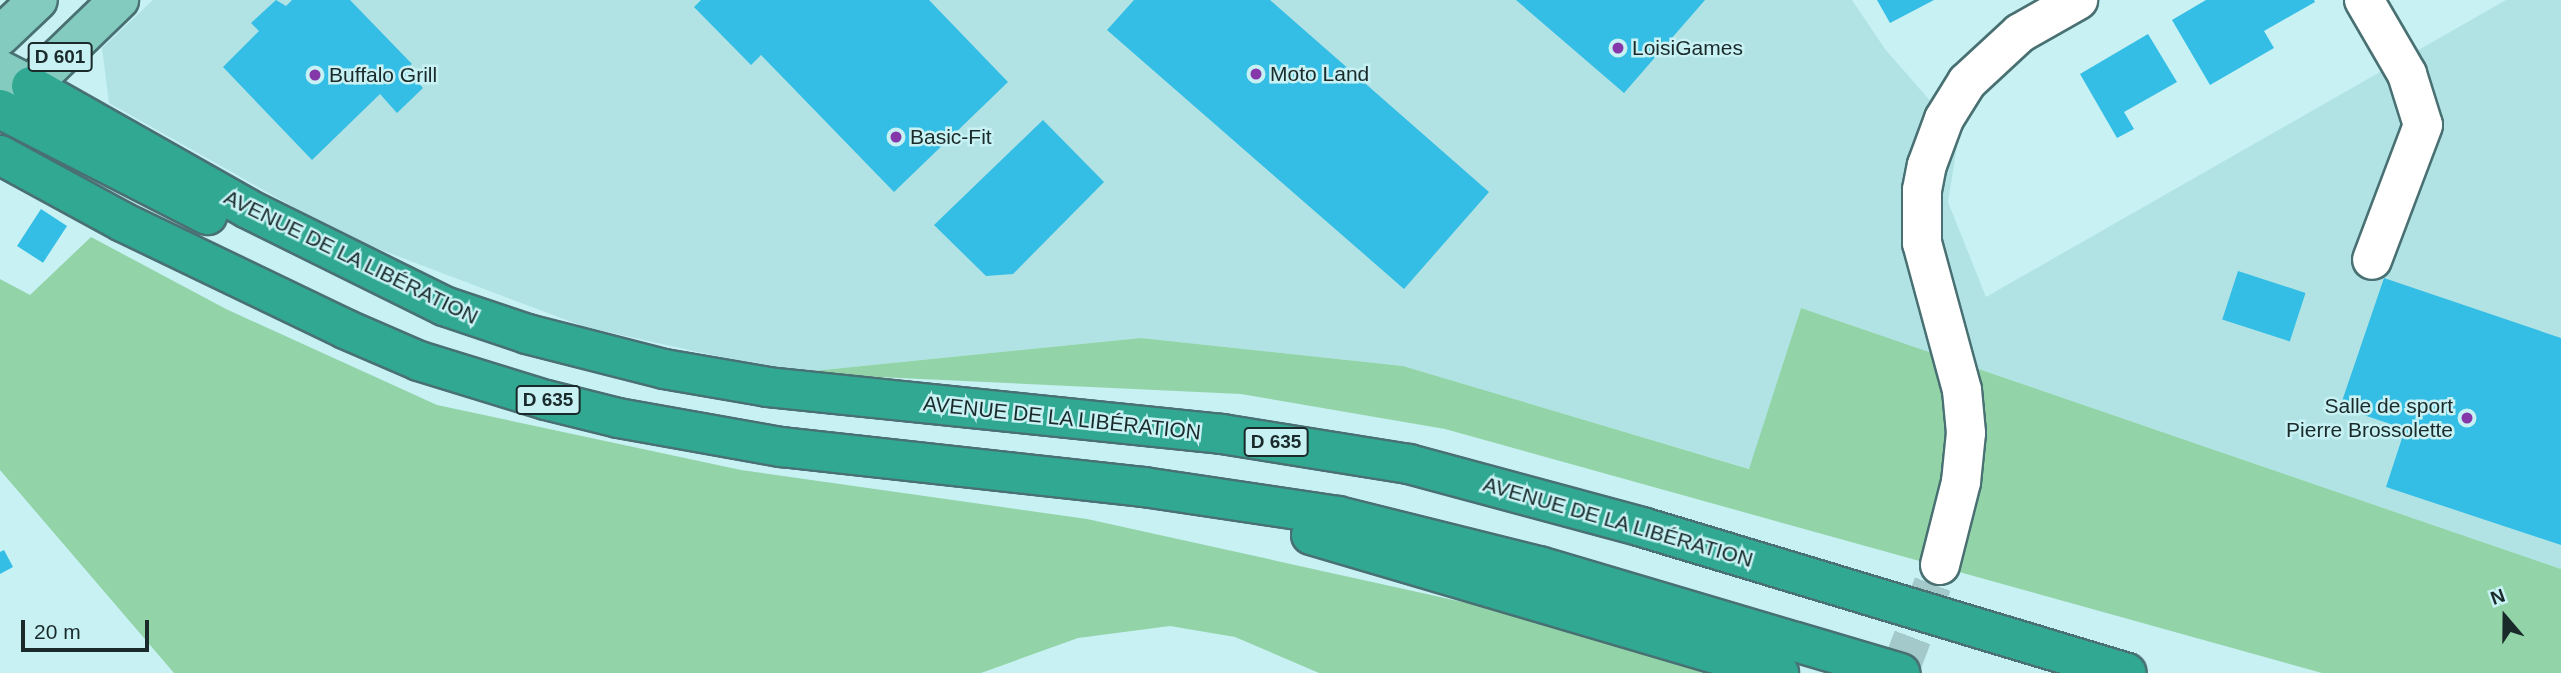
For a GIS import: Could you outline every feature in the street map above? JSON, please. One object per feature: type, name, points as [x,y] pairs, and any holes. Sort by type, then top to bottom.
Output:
[{"type":"highway","name":"AVENUE DE LA LIBÉRATION","points":[[16,78],[212,190],[444,306],[613,357],[768,387],[1210,433],[1409,464],[1643,527],[2127,673]]},
{"type":"highway","points":[[1,111],[254,237],[444,306]]},
{"type":"highway","name":"D 635","points":[[0,155],[123,222],[307,311],[419,361],[500,386],[618,418],[769,445],[1264,503],[1457,544],[1900,673]]},
{"type":"highway","points":[[1144,487],[1779,673]]},
{"type":"main road","name":"D 601","points":[[0,36],[38,0]]},
{"type":"main road","name":"D 601","points":[[1,111],[16,78],[119,0]]},
{"type":"street","points":[[1940,565],[1961,482],[1966,433],[1962,390],[1922,243],[1922,190],[1944,119],[1967,82],[2002,46],[2078,0]]},
{"type":"street","points":[[2364,0],[2407,74],[2423,125],[2372,260]]},
{"type":"shaded area","points":[[153,0],[1852,0],[1885,49],[1959,134],[1948,202],[1986,297],[2506,0],[2561,0],[2561,569],[1801,308],[1750,469],[1403,366],[1141,338],[793,373],[585,327],[347,237],[109,103],[102,48]]},
{"type":"green space","points":[[91,237],[226,309],[437,405],[741,470],[1087,519],[1499,610],[1706,673],[1319,673],[1235,637],[1170,626],[1078,638],[981,673],[174,673],[0,470],[0,279],[30,295]]},
{"type":"green space","points":[[1801,308],[2561,569],[2561,673],[2322,673],[1445,429],[1241,394],[793,373],[1141,338],[1403,366],[1749,469]]},
{"type":"building","name":"Buffalo Grill","points":[[276,0],[286,6],[292,0],[350,0],[412,64],[405,69],[423,88],[397,113],[380,94],[312,160],[223,67],[259,31],[251,23]]},
{"type":"building","name":"Basic-Fit","points":[[701,0],[929,0],[1008,82],[894,192],[761,55],[751,65],[694,7]]},
{"type":"building","name":"Moto Land","points":[[1134,0],[1270,0],[1489,192],[1404,289],[1107,30]]},
{"type":"building","name":"LoisiGames","points":[[1516,0],[1705,0],[1624,93]]},
{"type":"building","points":[[1877,0],[1934,0],[1890,23]]},
{"type":"building","points":[[2206,0],[2315,2],[2264,31],[2274,48],[2210,85],[2172,20]]},
{"type":"building","points":[[2148,34],[2177,82],[2124,112],[2134,129],[2117,138],[2080,74]]},
{"type":"building","points":[[1043,120],[1104,182],[1013,274],[986,276],[934,225]]},
{"type":"building","points":[[41,209],[67,226],[43,263],[17,246]]},
{"type":"building","points":[[2238,271],[2306,293],[2290,341],[2222,320]]},
{"type":"building","name":"Salle de sport Pierre Brossolette","points":[[2384,278],[2561,338],[2561,545],[2386,487],[2405,429],[2340,407]]},
{"type":"building","points":[[4,550],[13,567],[0,574],[0,552]]},
{"type":"tunnel","points":[[1899,673],[1940,565]]},
{"type":"place","name":"LoisiGames","points":[[1618,48]]},
{"type":"place","name":"Moto Land","points":[[1256,74]]},
{"type":"place","name":"Buffalo Grill","points":[[315,75]]},
{"type":"place","name":"Basic-Fit","points":[[896,137]]},
{"type":"place","name":"Salle de sport Pierre Brossolette","points":[[2467,418]]}]
